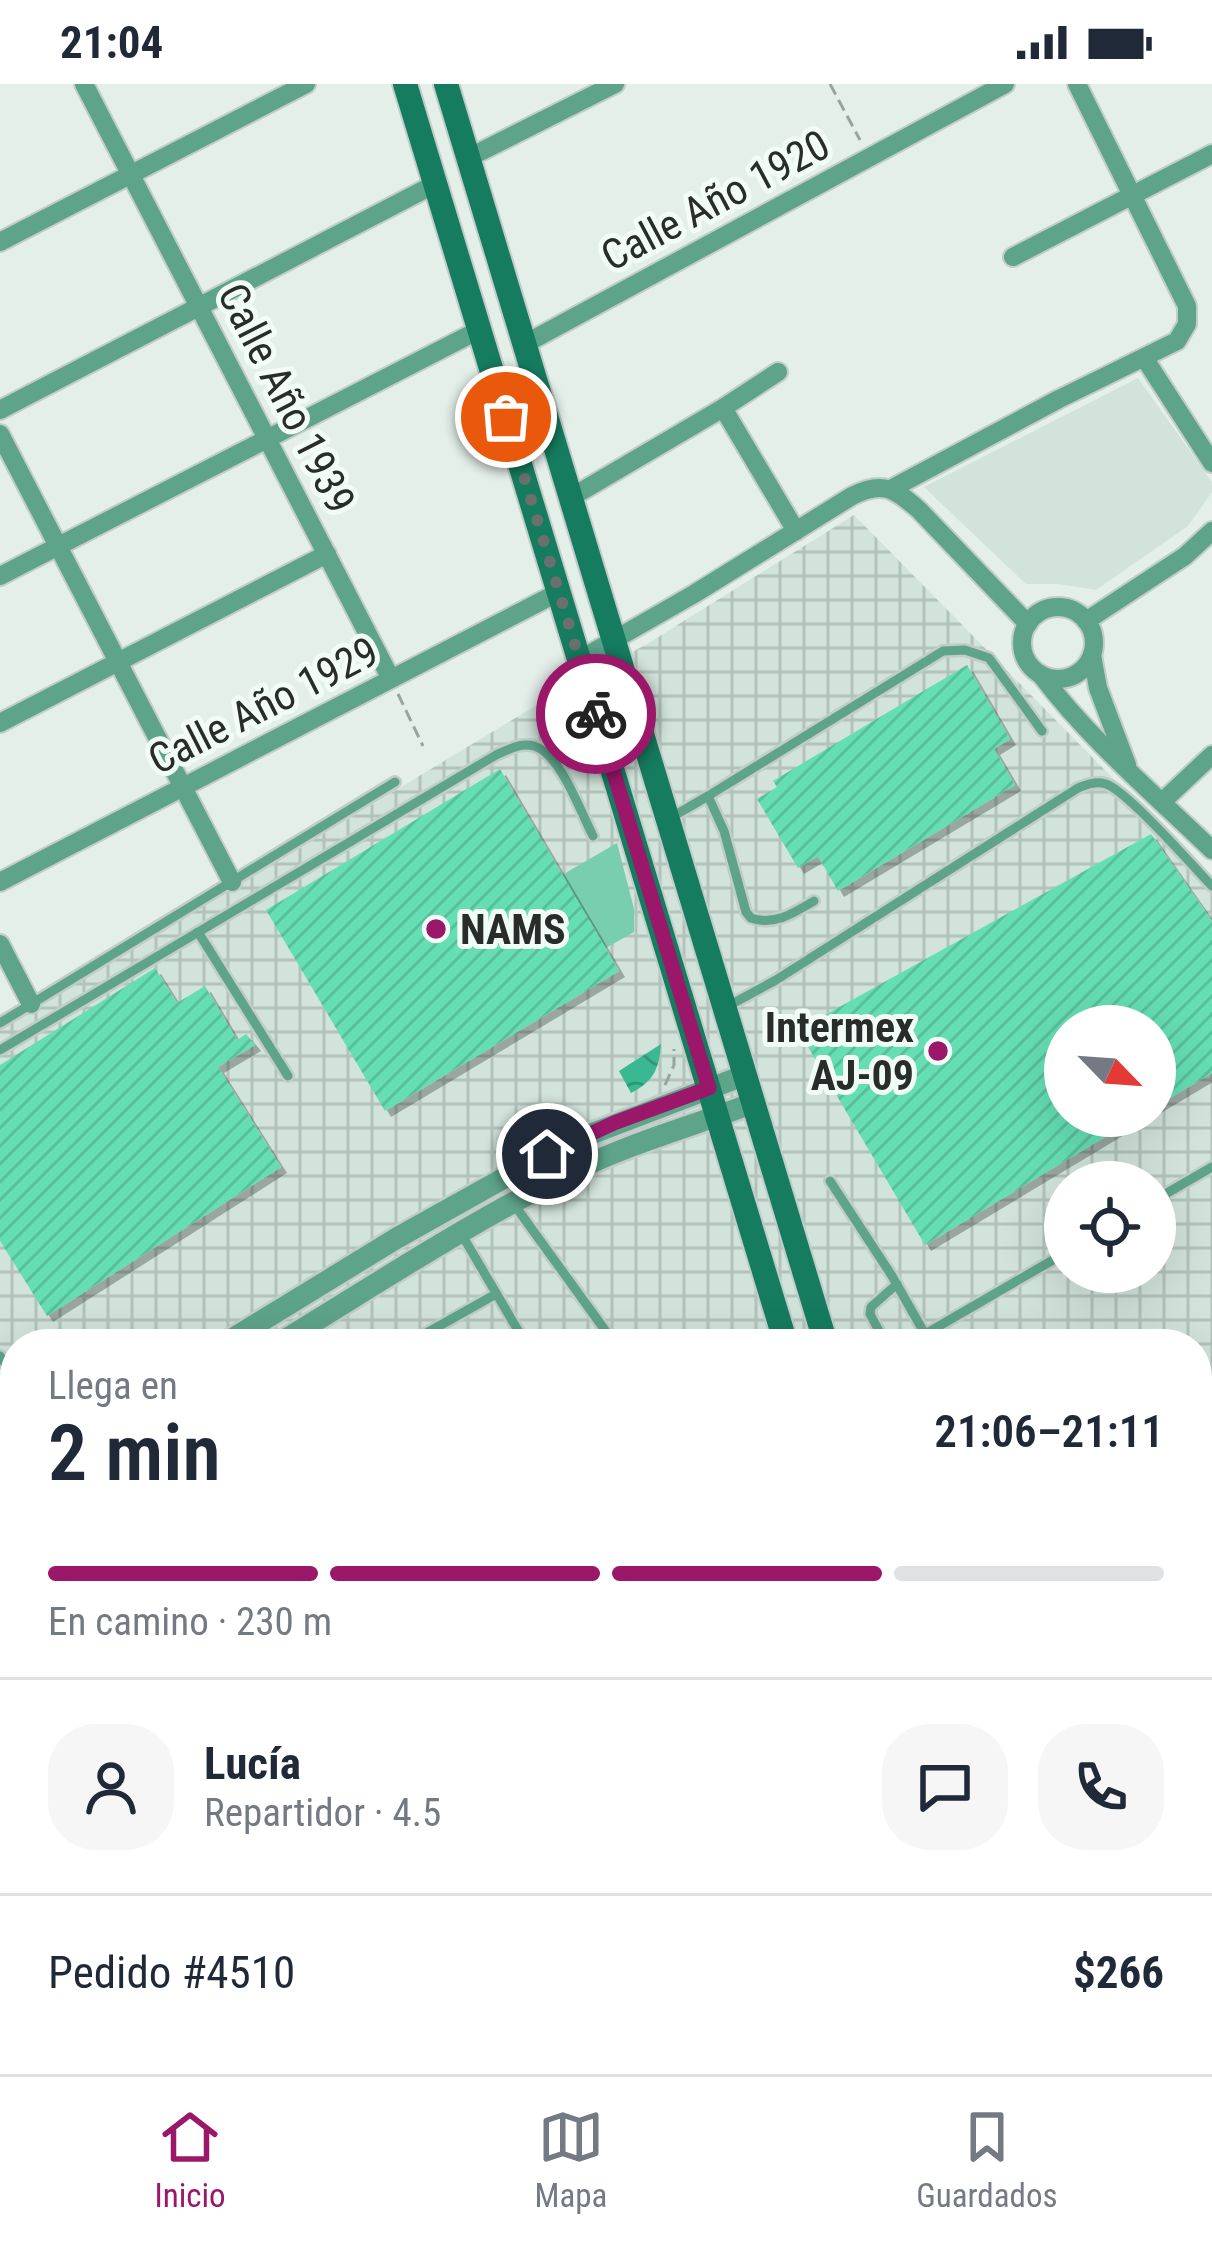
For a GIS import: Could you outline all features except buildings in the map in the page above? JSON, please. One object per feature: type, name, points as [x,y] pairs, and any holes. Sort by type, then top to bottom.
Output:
[{"type":"main road","points":[[405,84],[781,1329]]},
{"type":"main road","points":[[446,84],[821,1329]]},
{"type":"street","name":"Calle Año 1939","points":[[84,84],[391,679]]},
{"type":"street","points":[[0,242],[306,84]]},
{"type":"street","points":[[468,158],[615,84]]},
{"type":"street","name":"Calle Año 1920","points":[[523,345],[1005,84]]},
{"type":"street","points":[[891,489],[1177,341],[1187,324],[1187,306],[1077,84]]},
{"type":"street","points":[[1013,256],[1212,154]]},
{"type":"street","points":[[0,410],[435,184]]},
{"type":"street","points":[[0,576],[479,330]]},
{"type":"street","points":[[1145,358],[1212,463]]},
{"type":"street","points":[[570,498],[778,372]]},
{"type":"street","points":[[723,408],[796,531]]},
{"type":"street","points":[[0,434],[232,882]]},
{"type":"street","points":[[579,660],[864,490],[879,487],[891,489],[919,510],[1028,624]]},
{"type":"street","points":[[1086,621],[1185,556],[1212,531]]},
{"type":"street","points":[[0,723],[326,554]]},
{"type":"street","name":"Calle Año 1929","points":[[0,882],[559,592]]},
{"type":"street","points":[[1129,769],[1098,688],[1092,631],[1067,608],[1045,609],[1023,635],[1025,658],[1078,720],[1212,850]]},
{"type":"street","points":[[1041,674],[1065,678],[1076,674],[1092,655]]},
{"type":"street","points":[[1162,802],[1212,755]]},
{"type":"street","points":[[0,944],[31,1004]]},
{"type":"street","points":[[249,1329],[565,1144],[745,1075]]},
{"type":"street","points":[[303,1329],[461,1232],[594,1162],[753,1103]]},
{"type":"lane","points":[[667,819],[944,652],[965,650],[988,658],[1042,731]]},
{"type":"lane","points":[[0,1050],[514,747],[528,744],[549,755],[593,836]]},
{"type":"lane","points":[[0,1024],[395,782]]},
{"type":"lane","points":[[725,1008],[1090,784],[1106,784],[1127,798],[1212,886]]},
{"type":"lane","points":[[708,796],[751,918],[778,919],[814,901]]},
{"type":"lane","points":[[197,932],[288,1076]]},
{"type":"lane","points":[[1176,1188],[1212,1167]]},
{"type":"lane","points":[[830,1181],[922,1329]]},
{"type":"lane","points":[[513,1203],[604,1329]]},
{"type":"lane","points":[[461,1232],[517,1329]]},
{"type":"lane","points":[[934,1329],[1044,1265]]},
{"type":"lane","points":[[878,1329],[871,1307],[897,1284]]},
{"type":"lane","points":[[434,1329],[496,1294]]},
{"type":"path","points":[[830,84],[869,158]]},
{"type":"path","points":[[391,679],[423,746]]},
{"type":"path","points":[[640,1113],[671,1075],[674,1042]]},
{"type":"shaded area","points":[[1138,378],[1212,482],[1212,492],[1188,526],[1096,590],[1026,584],[924,487]]},
{"type":"shaded area","points":[[854,515],[1212,879],[1212,1329],[0,1329],[0,1029],[565,688],[647,644]]},
{"type":"shaded area","points":[[617,843],[634,909],[634,932],[606,948],[562,875]]},
{"type":"water","points":[[661,1044],[654,1073],[631,1093],[619,1071]]},
{"type":"way so far","points":[[506,417],[596,714]]},
{"type":"place","name":"NAMS","points":[[436,929]]},
{"type":"place","name":"Intermex AJ-09","points":[[938,1051]]},
{"type":"route","points":[[547,1154],[709,1088],[596,714]]}]
